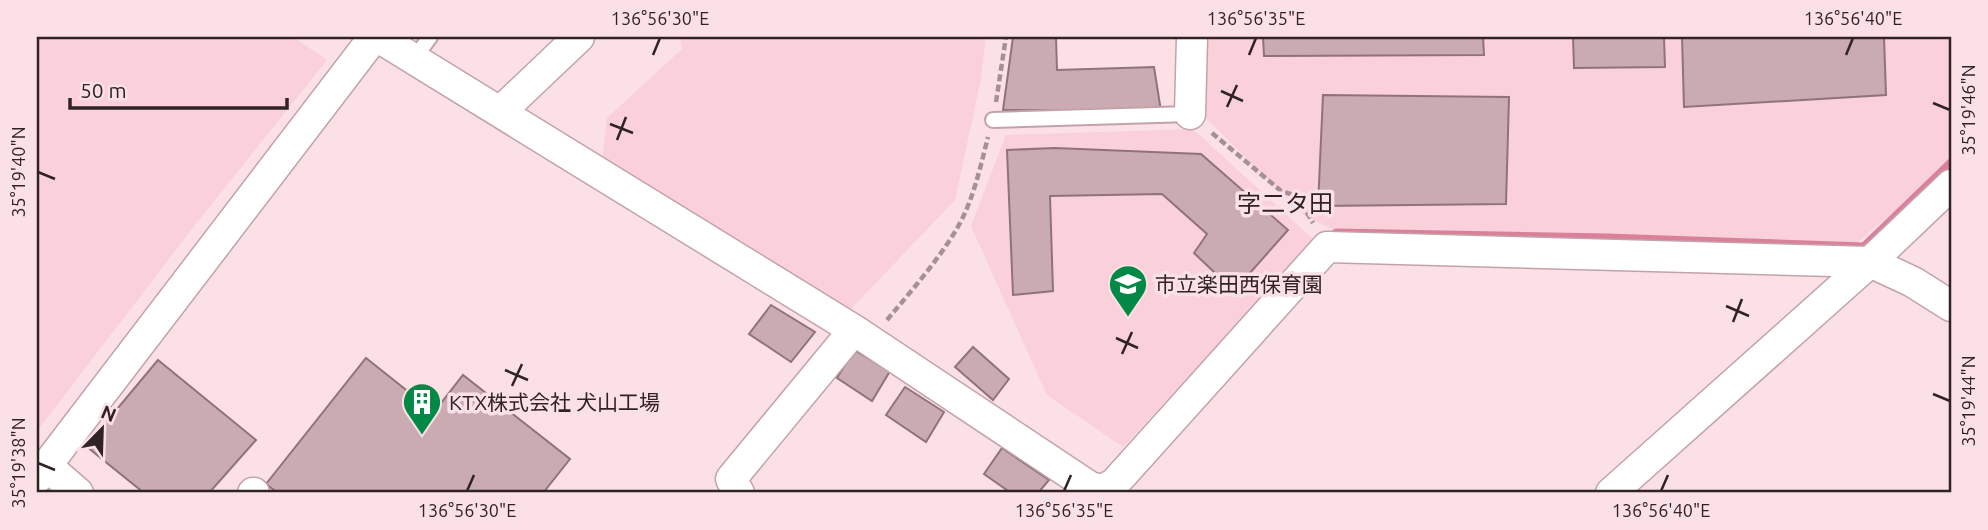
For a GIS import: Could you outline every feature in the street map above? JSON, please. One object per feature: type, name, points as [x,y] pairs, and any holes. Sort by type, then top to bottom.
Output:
[{"type":"street","points":[[78,493],[42,472],[376,37],[422,48],[500,112],[861,336],[1090,487],[1102,491],[1114,484],[1327,247],[1870,262],[1913,282],[1951,306]]},
{"type":"street","points":[[500,112],[579,37]]},
{"type":"street","points":[[1189,114],[1192,37]]},
{"type":"street","points":[[1611,493],[1870,262],[1951,185]]},
{"type":"street","points":[[739,493],[731,479],[861,336]]},
{"type":"lane","points":[[993,120],[1189,114]]},
{"type":"path","points":[[861,336],[926,274],[957,228],[976,182],[993,120],[1006,37]]},
{"type":"path","points":[[1189,114],[1281,191],[1297,195],[1327,247]]},
{"type":"shaded area","points":[[37,37],[293,37],[327,60],[195,225],[37,431]]},
{"type":"shaded area","points":[[680,37],[986,37],[980,83],[955,200],[850,310],[602,163],[607,118],[682,49]]},
{"type":"shaded area","points":[[1208,37],[1951,37],[1951,164],[1842,255],[1329,228],[1302,214],[1206,118]]},
{"type":"shaded area","name":"市立楽田西保育園","points":[[1193,129],[1315,241],[1123,447],[1047,395],[971,226],[1006,135]]},
{"type":"building","points":[[1013,37],[1056,37],[1057,70],[1154,67],[1161,111],[1003,110]]},
{"type":"building","points":[[1263,37],[1483,37],[1484,55],[1264,56]]},
{"type":"building","points":[[1573,37],[1664,37],[1665,67],[1574,68]]},
{"type":"building","points":[[1682,37],[1884,37],[1886,95],[1684,107]]},
{"type":"building","points":[[1323,95],[1509,97],[1506,204],[1318,206]]},
{"type":"building","points":[[1055,148],[1201,154],[1288,230],[1234,291],[1194,253],[1207,234],[1162,194],[1050,196],[1053,291],[1013,295],[1007,150]]},
{"type":"building","points":[[771,305],[815,332],[791,362],[749,334]]},
{"type":"building","points":[[973,347],[1009,379],[993,400],[955,367]]},
{"type":"building","points":[[854,350],[890,371],[872,401],[837,378]]},
{"type":"building","name":"KTX株式会社 犬山工場","points":[[366,358],[434,412],[463,375],[570,459],[543,493],[278,493],[266,484]]},
{"type":"building","points":[[158,360],[256,440],[209,493],[144,493],[86,446]]},
{"type":"building","points":[[905,387],[944,412],[926,442],[886,415]]},
{"type":"building","points":[[1002,448],[1049,480],[1038,493],[1011,493],[984,474]]},
{"type":"waterway","points":[[1336,233],[1607,238],[1864,247],[1951,163]]},
{"type":"place","name":"市立楽田西保育園","points":[[1128,318]]},
{"type":"place","name":"KTX株式会社 犬山工場","points":[[422,436]]},
{"type":"district","name":"字二タ田","points":[[1285,203]]}]
